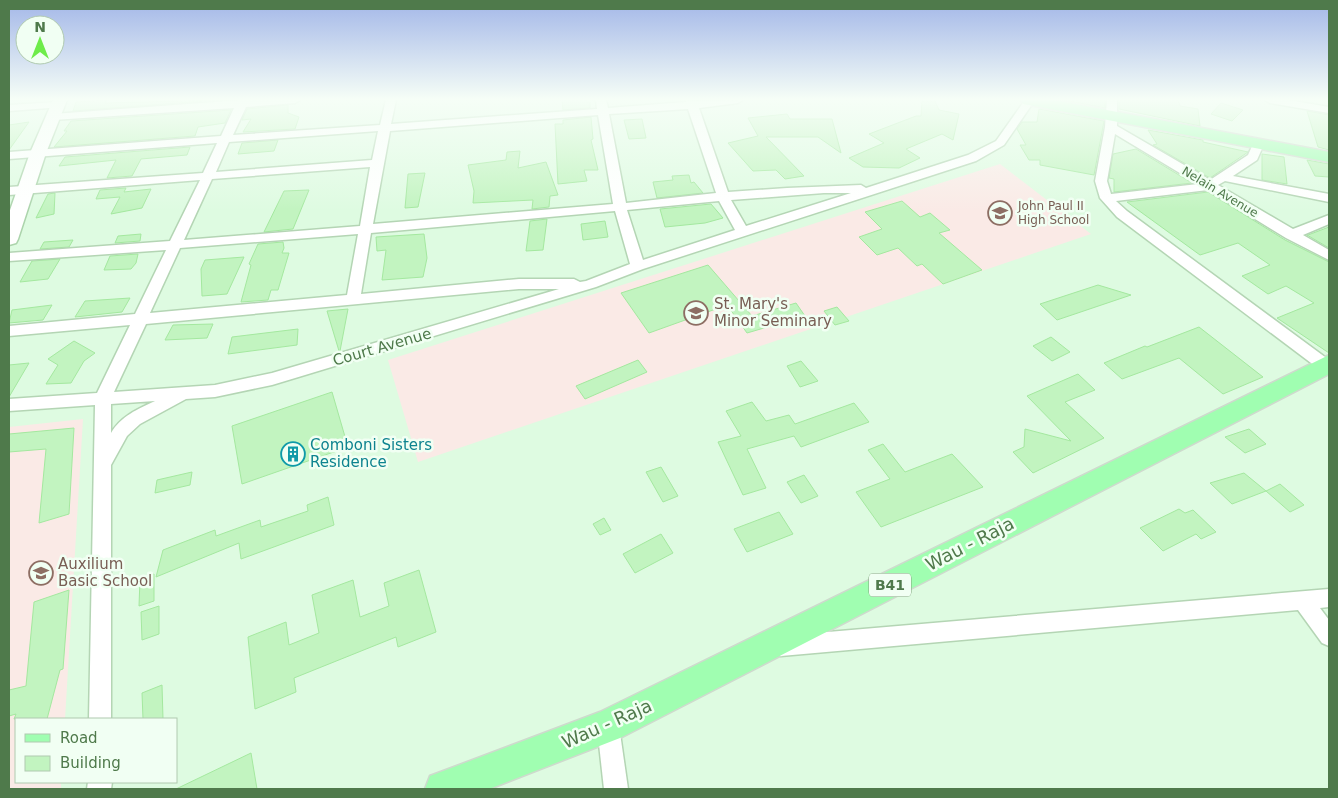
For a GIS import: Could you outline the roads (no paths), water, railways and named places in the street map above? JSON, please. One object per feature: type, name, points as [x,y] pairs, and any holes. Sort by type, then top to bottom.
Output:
[{"type":"main road","points":[[9,239],[17,190],[38,154],[45,137]]},
{"type":"main road","points":[[1225,137],[1329,157]]},
{"type":"main road","name":"Wau - Raja","points":[[443,789],[608,726],[1328,366]]},
{"type":"street","points":[[9,155],[236,137]]},
{"type":"street","points":[[353,300],[383,137]]},
{"type":"street","points":[[608,137],[620,207],[638,266]]},
{"type":"street","points":[[704,137],[723,196],[743,232]]},
{"type":"street","name":"Court Avenue","points":[[9,405],[215,391],[272,379],[591,284],[638,266],[877,190],[972,158],[1000,143],[1004,137]]},
{"type":"street","points":[[1108,137],[1101,181],[1106,198],[1122,214],[1328,366]]},
{"type":"street","name":"Nelain Avenue","points":[[1143,137],[1209,186],[1329,256]]},
{"type":"street","points":[[100,718],[104,398],[224,138]]},
{"type":"street","points":[[1106,198],[1209,186],[1253,157],[1258,144]]},
{"type":"street","points":[[17,190],[378,163]]},
{"type":"street","points":[[1222,177],[1329,198]]},
{"type":"street","points":[[9,257],[174,246],[620,207],[723,196],[803,190],[877,190]]},
{"type":"street","points":[[1291,235],[1329,219]]},
{"type":"street","points":[[9,330],[139,320],[518,284],[591,284]]},
{"type":"street","points":[[104,462],[121,431],[134,419],[182,395],[215,391]]},
{"type":"street","points":[[768,647],[1329,598]]},
{"type":"street","points":[[1303,600],[1329,636]]},
{"type":"street","points":[[608,726],[616,789]]},
{"type":"place","name":"John Paul II High School","points":[[1000,213]]},
{"type":"place","name":"St. Mary's Minor Seminary","points":[[696,313]]},
{"type":"place","name":"Comboni Sisters Residence","points":[[293,454]]},
{"type":"place","name":"Auxilium Basic School","points":[[41,573]]}]
